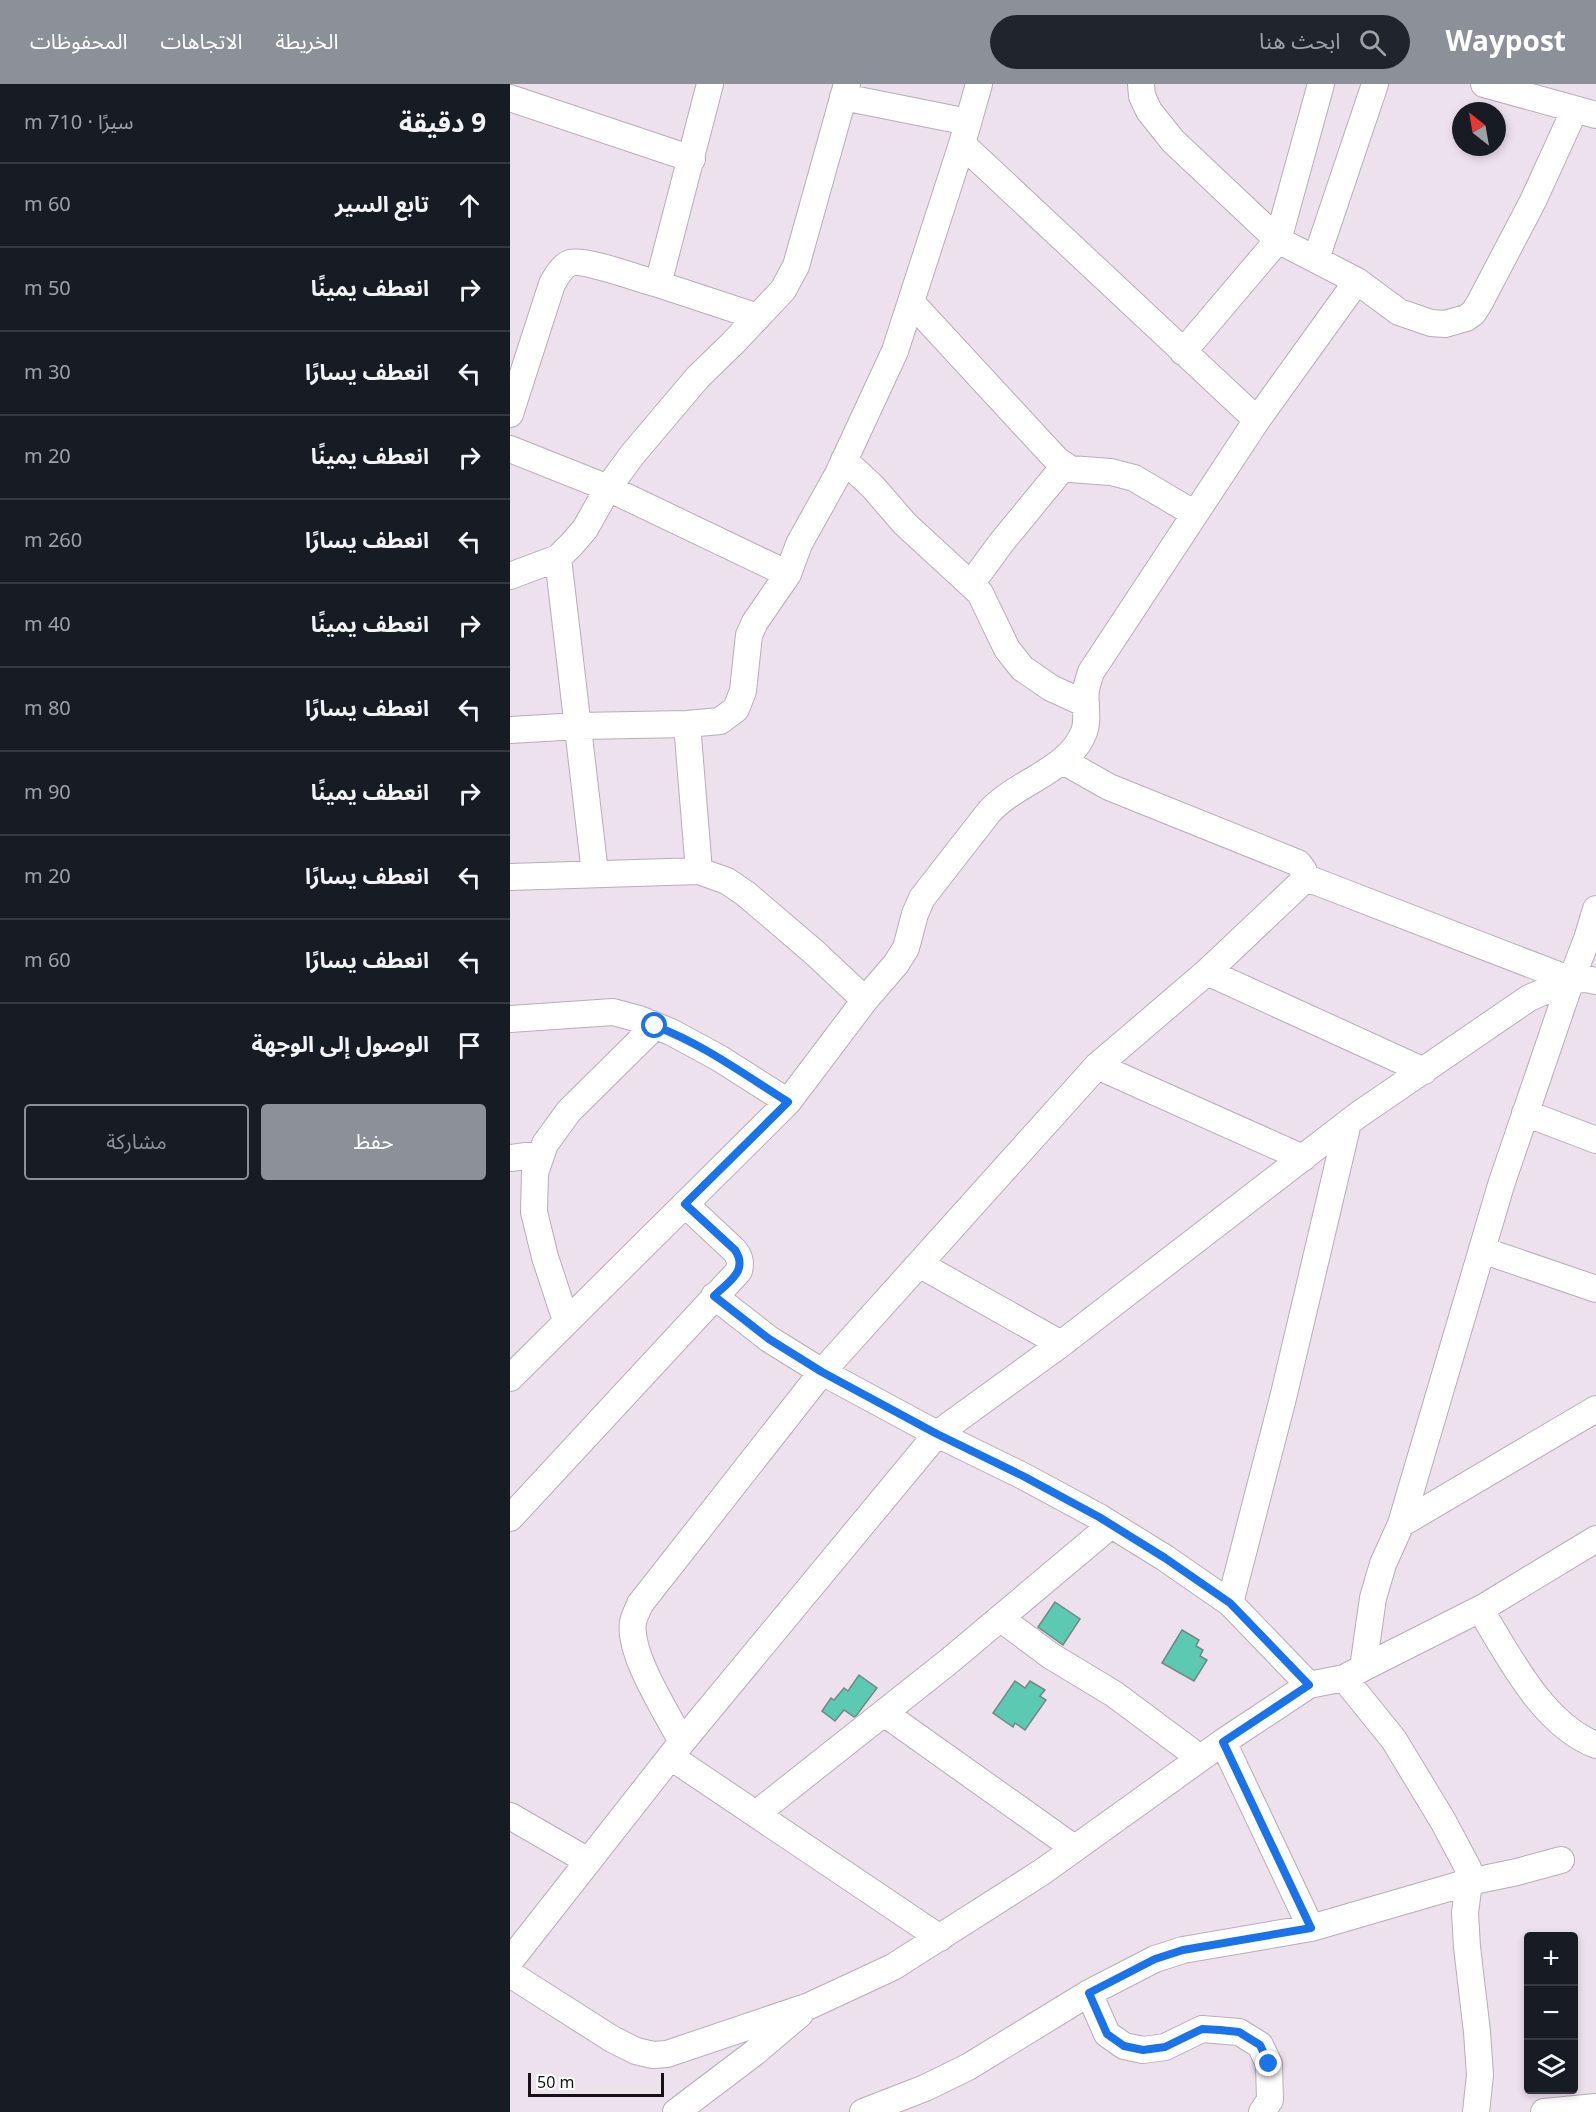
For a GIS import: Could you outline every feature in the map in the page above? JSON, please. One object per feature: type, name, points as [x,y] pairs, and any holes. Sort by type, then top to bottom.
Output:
[{"type":"street","points":[[658,284],[710,84]]},
{"type":"street","points":[[510,730],[720,722],[736,709],[743,691],[749,635],[755,622],[788,574],[799,544],[844,460],[895,351],[979,84]]},
{"type":"street","points":[[1141,84],[1142,96],[1149,111],[1173,141],[1278,240],[1357,281],[1399,312],[1431,323],[1445,324],[1456,322],[1473,313],[1533,201],[1585,113],[1515,88],[1484,84]]},
{"type":"street","points":[[1183,352],[1278,240],[1321,84]]},
{"type":"street","points":[[1316,259],[1375,84]]},
{"type":"street","points":[[510,576],[558,558],[585,529],[608,488],[632,454],[698,377],[783,290],[796,266],[845,90],[965,133],[1183,352],[1257,420]]},
{"type":"street","points":[[510,98],[692,159]]},
{"type":"street","points":[[510,414],[552,285],[559,273],[570,263],[583,262],[758,317]]},
{"type":"street","points":[[510,1378],[788,1102],[865,1000],[883,982],[906,948],[922,898],[989,812],[1013,791],[1056,767],[1077,748],[1085,730],[1086,690],[1091,672],[1257,420],[1357,281]]},
{"type":"street","points":[[911,302],[1057,460],[1070,469],[1111,472],[1134,478],[1195,514]]},
{"type":"street","points":[[510,449],[608,488],[788,574]]},
{"type":"street","points":[[844,460],[873,487],[905,524],[980,593],[1007,649],[1022,668],[1051,688],[1086,704]]},
{"type":"street","points":[[971,584],[1001,543],[1065,465]]},
{"type":"street","points":[[558,558],[595,873]]},
{"type":"street","points":[[687,724],[699,871]]},
{"type":"street","points":[[940,1938],[756,1814],[676,1749],[638,1655],[633,1638],[633,1621],[640,1604],[822,1372],[1098,1066],[1207,972],[1302,882],[1304,871],[1298,863],[1109,787],[1063,761]]},
{"type":"street","points":[[510,877],[699,871],[727,881],[746,894],[815,953],[865,1000]]},
{"type":"street","points":[[1304,877],[1584,981]]},
{"type":"street","points":[[1476,2112],[1480,2075],[1478,2032],[1467,1947],[1465,1912],[1468,1868],[1443,1821],[1394,1740],[1369,1706],[1353,1673],[1383,1564],[1401,1524],[1525,1113],[1584,981],[1587,939],[1596,909]]},
{"type":"street","points":[[1207,972],[1424,1071]]},
{"type":"street","points":[[510,1961],[676,1749],[937,1434],[1061,1344],[1348,1123],[1529,998],[1584,981]]},
{"type":"street","points":[[510,1018],[613,1012],[671,1032],[719,1058],[788,1102]]},
{"type":"street","points":[[566,1321],[545,1257],[534,1212],[535,1173],[545,1144],[569,1111],[655,1026]]},
{"type":"street","points":[[1098,1066],[1303,1158]]},
{"type":"street","points":[[1525,1113],[1596,1140]]},
{"type":"street","points":[[1230,1603],[1286,1387],[1348,1123]]},
{"type":"street","points":[[510,1158],[541,1154]]},
{"type":"street","points":[[510,1518],[739,1271],[741,1264],[735,1250],[685,1204]]},
{"type":"street","points":[[1482,1250],[1596,1289]]},
{"type":"street","points":[[920,1264],[1061,1344]]},
{"type":"street","points":[[714,1296],[769,1339],[822,1372],[937,1434],[1023,1476],[1165,1558],[1230,1603],[1309,1685]]},
{"type":"street","points":[[1401,1524],[1596,1408]]},
{"type":"street","points":[[756,1814],[884,1713],[1111,1525]]},
{"type":"street","points":[[510,1974],[612,2039],[636,2051],[653,2055],[667,2054],[809,2006],[893,1967],[940,1938],[1042,1872],[1200,1758],[1309,1685],[1353,1673],[1480,1609],[1593,1547]]},
{"type":"street","points":[[1480,1609],[1524,1679],[1551,1713],[1584,1741],[1596,1745]]},
{"type":"street","points":[[1000,1618],[1051,1656],[1114,1694],[1200,1758]]},
{"type":"street","points":[[884,1713],[1074,1848]]},
{"type":"street","points":[[1223,1742],[1311,1928]]},
{"type":"street","points":[[510,1816],[588,1861]]},
{"type":"street","points":[[863,2112],[926,2088],[968,2067],[1089,1993],[1155,1959],[1183,1950],[1311,1928],[1468,1882],[1561,1860]]},
{"type":"street","points":[[1089,1993],[1107,2034],[1124,2046],[1143,2050],[1165,2047],[1202,2029],[1239,2032],[1260,2045],[1269,2064],[1270,2100],[1262,2112]]},
{"type":"street","points":[[676,2112],[754,2054],[809,2006]]},
{"type":"street","points":[[1544,2112],[1596,2107]]},
{"type":"building","points":[[1055,1602],[1080,1619],[1063,1645],[1038,1627]]},
{"type":"building","points":[[1182,1630],[1199,1640],[1196,1646],[1203,1650],[1200,1656],[1207,1660],[1194,1681],[1162,1663]]},
{"type":"building","points":[[859,1675],[877,1688],[856,1716],[844,1710],[835,1721],[822,1711],[831,1698],[834,1700],[844,1688],[848,1691]]},
{"type":"building","points":[[1015,1681],[1025,1688],[1030,1681],[1045,1690],[1040,1696],[1046,1700],[1025,1730],[1015,1723],[1013,1727],[993,1713]]},
{"type":"route","points":[[655,1026],[719,1058],[788,1102],[685,1204],[739,1256],[741,1264],[739,1271],[714,1296],[769,1339],[822,1372],[1099,1517],[1165,1558],[1230,1603],[1309,1685],[1223,1742],[1311,1928],[1183,1950],[1155,1959],[1089,1993],[1107,2034],[1124,2046],[1143,2050],[1165,2047],[1202,2029],[1239,2032],[1260,2045],[1269,2064]]}]
